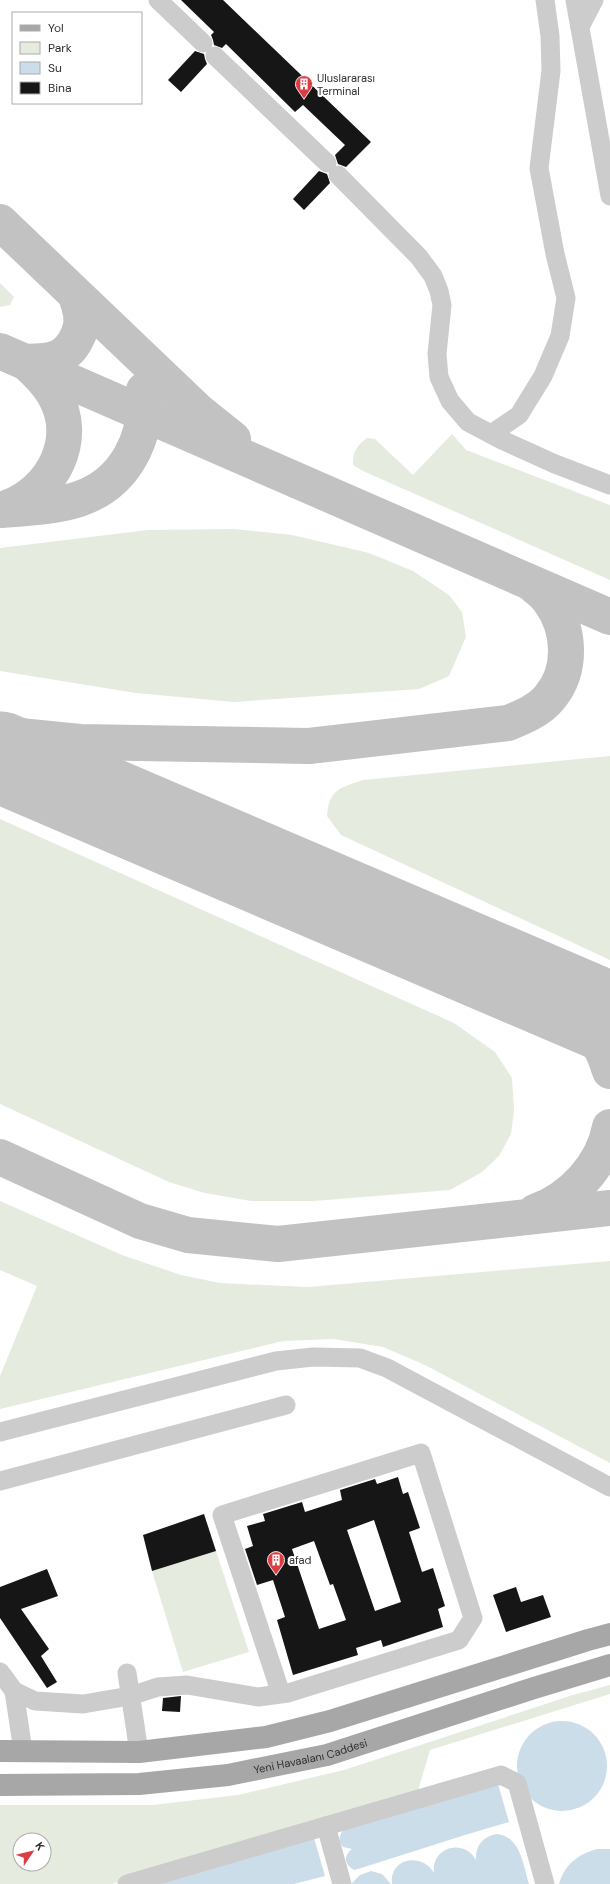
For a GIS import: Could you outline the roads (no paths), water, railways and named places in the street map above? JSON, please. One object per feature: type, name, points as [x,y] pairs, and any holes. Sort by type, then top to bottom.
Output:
[{"type":"main road","points":[[0,1751],[144,1751],[273,1735],[330,1721],[610,1634]]},
{"type":"main road","name":"Yeni Havaalanı Caddesi","points":[[0,1785],[149,1783],[228,1775],[327,1755],[534,1688],[610,1666]]},
{"type":"main road","points":[[144,1751],[149,1783]]},
{"type":"lane","points":[[158,0],[332,169],[419,257],[433,276],[442,305],[437,354],[439,377],[450,401],[468,422],[555,464],[610,485]]},
{"type":"lane","points":[[491,434],[519,415],[543,376],[560,336],[566,298],[555,254],[539,168],[551,70],[550,36],[545,0]]},
{"type":"lane","points":[[575,0],[610,196]]},
{"type":"lane","points":[[580,27],[594,0]]},
{"type":"lane","points":[[0,1432],[276,1362],[313,1357],[360,1358],[387,1368],[610,1487]]},
{"type":"lane","points":[[0,1482],[286,1405]]},
{"type":"lane","points":[[14,1691],[35,1701],[83,1704],[130,1696],[158,1687],[187,1685],[258,1697],[281,1694],[459,1640],[473,1618],[420,1453],[222,1515],[281,1694]]},
{"type":"lane","points":[[0,1672],[14,1691],[23,1751]]},
{"type":"lane","points":[[127,1673],[130,1696],[144,1751]]},
{"type":"lane","points":[[138,1882],[501,1775],[516,1783],[545,1884]]},
{"type":"lane","points":[[326,1826],[342,1884]]},
{"type":"water","points":[[562,1721],[579,1725],[594,1734],[603,1749],[607,1766],[603,1783],[594,1798],[579,1807],[562,1811],[545,1807],[530,1798],[521,1783],[517,1766],[521,1749],[530,1734],[545,1725]]},
{"type":"water","points":[[498,1784],[509,1822],[354,1870],[348,1865],[346,1857],[352,1849],[343,1847],[340,1842],[340,1836],[344,1829]]},
{"type":"water","points":[[497,1834],[505,1836],[516,1846],[523,1861],[529,1884],[392,1884],[392,1875],[396,1868],[407,1861],[415,1860],[422,1862],[429,1866],[434,1873],[434,1864],[438,1857],[449,1848],[464,1849],[471,1853],[476,1860],[477,1850],[481,1842],[492,1835]]},
{"type":"water","points":[[314,1838],[325,1876],[294,1884],[158,1884]]},
{"type":"water","points":[[597,1849],[610,1849],[610,1884],[559,1884],[564,1871],[573,1861],[590,1851]]},
{"type":"water","points":[[371,1871],[382,1874],[391,1884],[351,1884],[360,1875]]},
{"type":"place","name":"Uluslararası Terminal","points":[[304,99]]},
{"type":"place","name":"afad","points":[[276,1575]]}]
